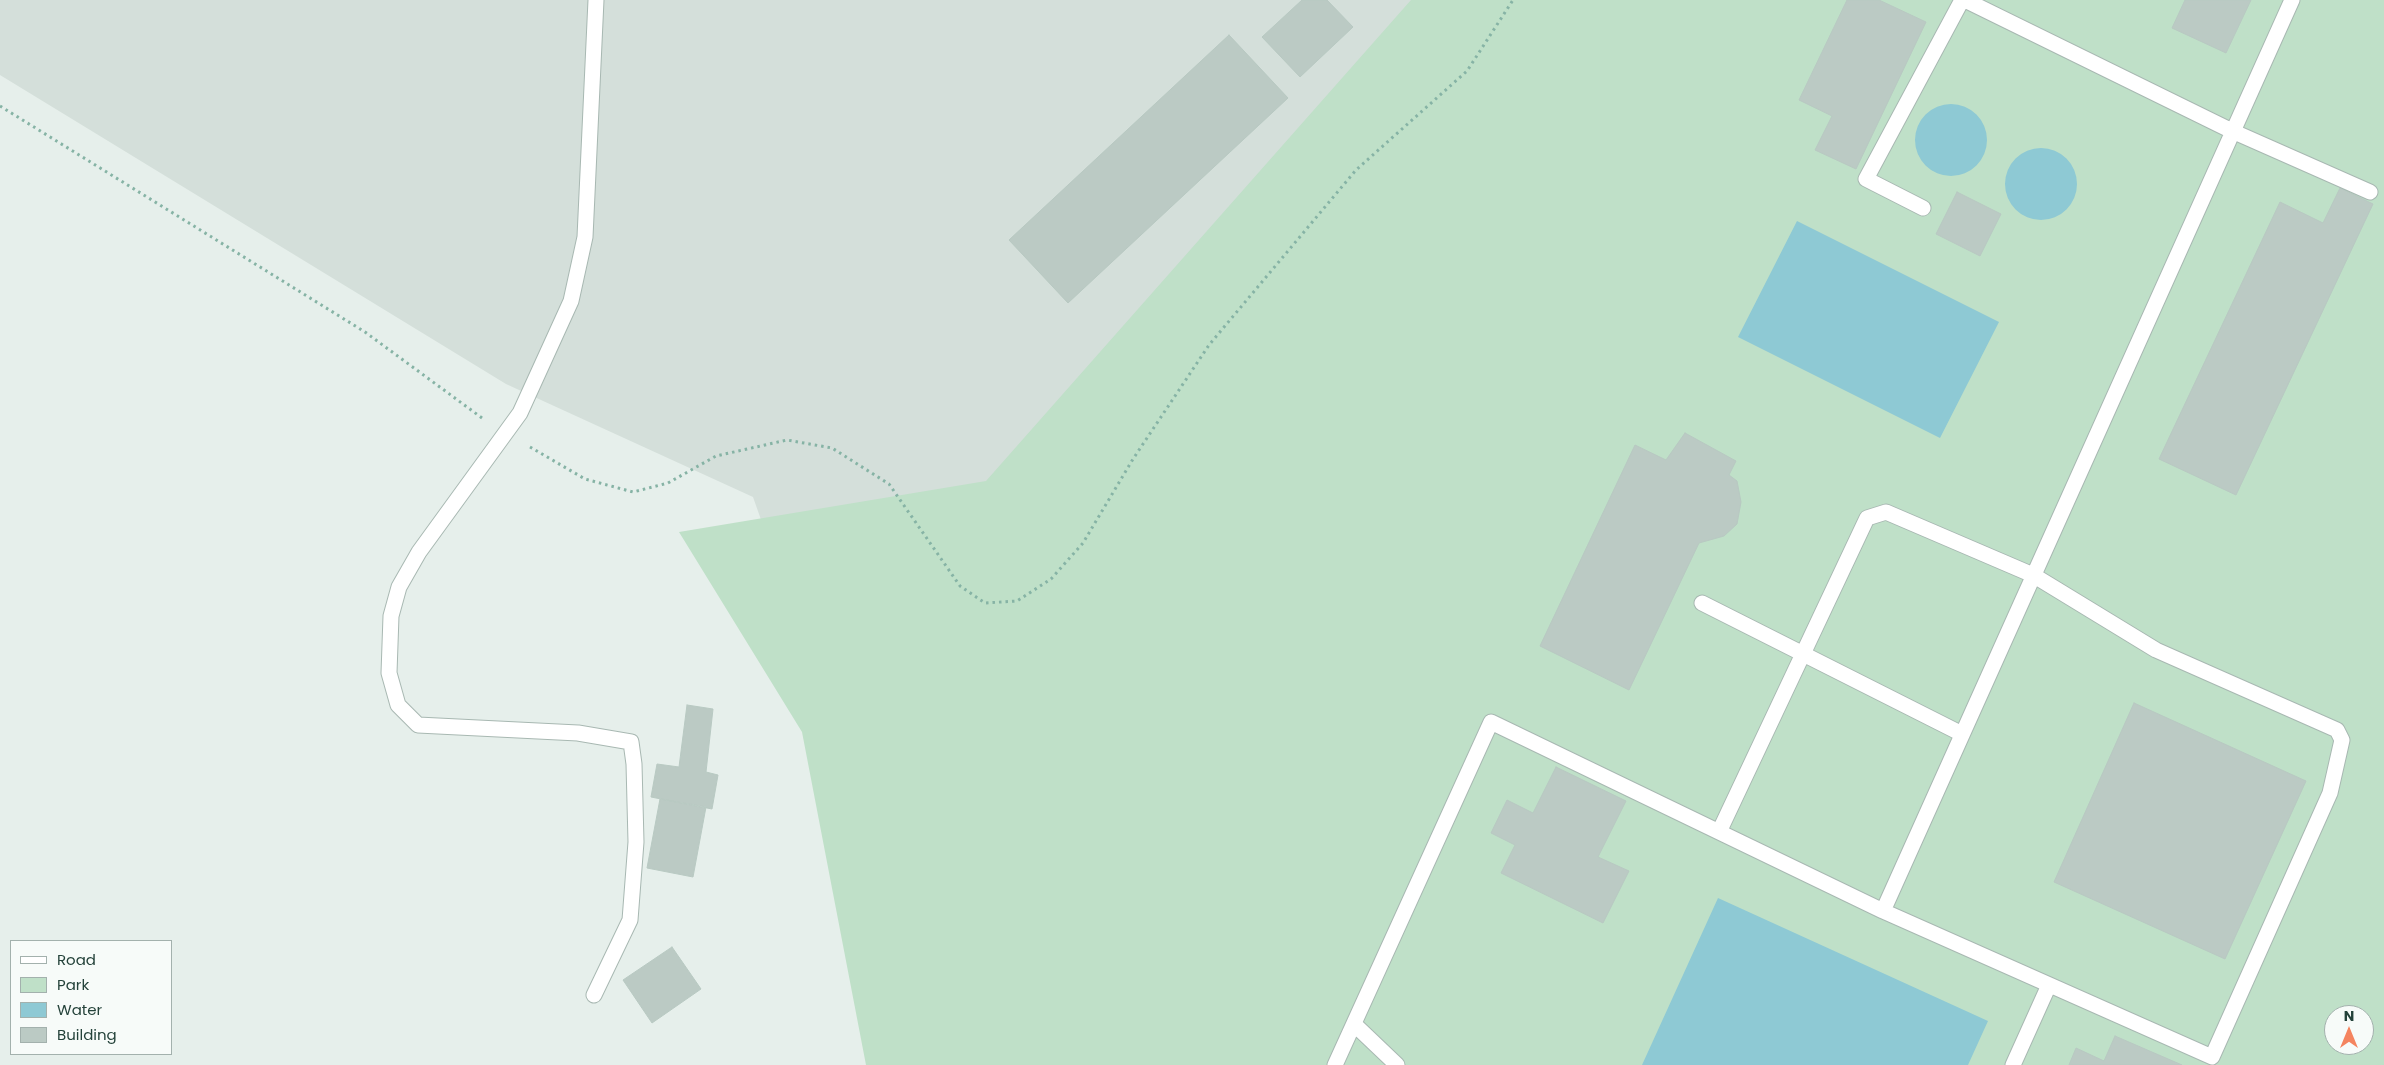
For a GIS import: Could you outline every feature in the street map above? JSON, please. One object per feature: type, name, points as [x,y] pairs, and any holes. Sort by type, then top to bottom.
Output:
[{"type":"lane","points":[[594,995],[630,920],[636,842],[634,764],[631,742],[578,733],[418,725],[398,705],[388,673],[391,616],[399,587],[419,552],[520,413],[571,301],[585,238],[596,0]]},
{"type":"lane","points":[[1923,208],[1866,179],[1964,0],[2232,132],[2370,192]]},
{"type":"lane","points":[[1883,911],[2292,0]]},
{"type":"lane","points":[[1335,1065],[1491,722],[1719,832],[1883,911],[2212,1057],[2330,793],[2342,740],[2336,730],[2156,650],[2033,575],[1886,512],[1867,518],[1719,832]]},
{"type":"lane","points":[[1702,602],[1962,734]]},
{"type":"lane","points":[[2013,1065],[2050,985]]},
{"type":"lane","points":[[1354,1024],[1397,1065]]},
{"type":"path","points":[[0,106],[366,332],[455,400],[506,434],[585,479],[633,492],[668,483],[716,456],[787,440],[832,448],[889,484],[960,586],[985,603],[1017,600],[1051,579],[1083,543],[1133,459],[1209,346],[1356,170],[1467,71],[1513,0]]},
{"type":"shaded area","points":[[0,0],[2384,0],[2384,1065],[2335,1055],[2374,1055],[2374,1005],[2324,1005],[2324,1053],[843,752],[753,497],[506,384],[0,75]]},
{"type":"green space","points":[[1411,0],[2384,0],[2384,1065],[866,1065],[802,732],[679,532],[986,481]]},
{"type":"water","points":[[1951,104],[1971,110],[1981,120],[1987,140],[1981,160],[1971,170],[1951,176],[1931,170],[1921,160],[1915,140],[1921,120],[1931,110]]},
{"type":"water","points":[[2041,148],[2061,154],[2071,164],[2077,184],[2071,204],[2061,214],[2041,220],[2021,214],[2011,204],[2005,184],[2011,164],[2021,154]]},
{"type":"water","points":[[1797,221],[1999,322],[1940,438],[1738,337]]},
{"type":"water","points":[[1718,898],[1988,1021],[1968,1065],[1642,1065]]},
{"type":"building","points":[[1302,0],[1327,0],[1353,27],[1300,77],[1262,37]]},
{"type":"building","points":[[1847,0],[1879,0],[1926,22],[1856,169],[1815,150],[1832,116],[1799,100]]},
{"type":"building","points":[[2185,0],[2251,0],[2226,53],[2172,28]]},
{"type":"building","points":[[1229,35],[1288,98],[1068,303],[1009,240]]},
{"type":"building","points":[[2340,188],[2373,204],[2236,495],[2159,459],[2280,202],[2323,223]]},
{"type":"building","points":[[1957,192],[2001,214],[1980,256],[1936,234]]},
{"type":"building","points":[[1685,433],[1736,461],[1729,475],[1737,481],[1741,502],[1737,524],[1724,536],[1699,543],[1629,690],[1540,646],[1635,445],[1666,460]]},
{"type":"building","points":[[2134,703],[2306,781],[2225,959],[2054,882]]},
{"type":"building","points":[[687,705],[713,709],[706,772],[718,775],[712,809],[651,797],[657,764],[679,767]]},
{"type":"building","points":[[1556,767],[1626,801],[1598,857],[1629,871],[1603,923],[1501,873],[1515,845],[1491,833],[1507,800],[1533,813]]},
{"type":"building","points":[[660,799],[706,807],[693,877],[647,868]]},
{"type":"building","points":[[672,947],[701,989],[652,1023],[623,980]]},
{"type":"building","points":[[2115,1036],[2182,1065],[2069,1065],[2076,1048],[2104,1061]]}]
